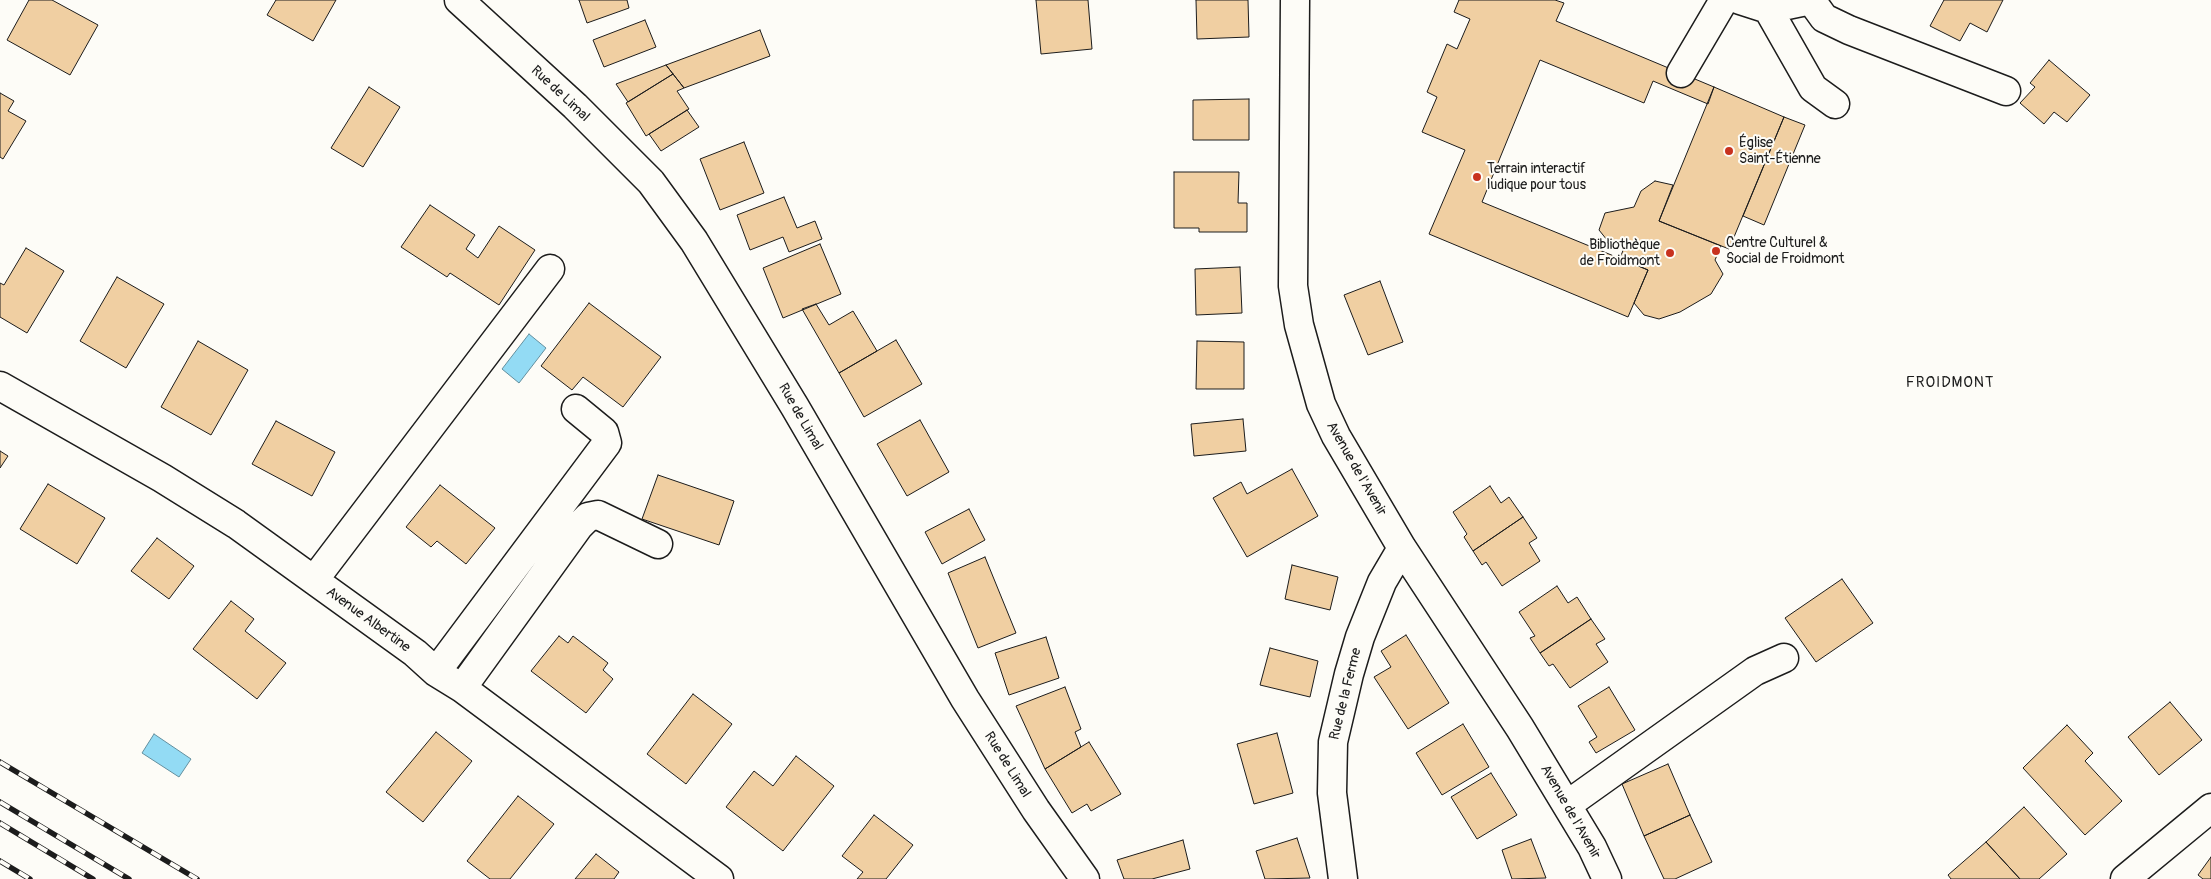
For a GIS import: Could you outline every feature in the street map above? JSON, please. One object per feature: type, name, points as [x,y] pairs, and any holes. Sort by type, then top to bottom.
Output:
[{"type":"street","name":"Rue de Limal","points":[[459,0],[575,106],[650,182],[694,241],[795,407],[965,699],[1036,810],[1085,879]]},
{"type":"street","name":"Avenue de l'Avenir","points":[[1295,0],[1293,286],[1299,326],[1325,412],[1336,436],[1402,548],[1520,728],[1592,847],[1608,879]]},
{"type":"street","points":[[1681,74],[1724,0]]},
{"type":"street","points":[[1740,0],[1796,3],[1849,30],[2006,91]]},
{"type":"street","points":[[1796,3],[1814,88],[1835,104]]},
{"type":"street","points":[[314,580],[550,269]]},
{"type":"street","name":"Avenue Albertine","points":[[0,386],[162,478],[236,524],[415,653],[436,672],[462,688],[719,879]]},
{"type":"street","points":[[436,672],[606,443],[604,432],[576,408]]},
{"type":"street","points":[[462,688],[579,526],[588,517],[598,515],[658,544]]},
{"type":"street","name":"Rue de la Ferme","points":[[1343,879],[1332,794],[1334,742],[1349,674],[1360,637],[1382,582],[1402,548]]},
{"type":"street","points":[[1567,805],[1755,671],[1784,658]]},
{"type":"street","points":[[2125,879],[2211,808]]},
{"type":"water","points":[[529,334],[546,348],[519,383],[502,369]]},
{"type":"water","points":[[154,734],[191,759],[179,777],[142,753]]},
{"type":"building","points":[[29,0],[52,0],[98,25],[70,75],[7,40]]},
{"type":"building","points":[[276,0],[336,0],[313,41],[267,15]]},
{"type":"building","points":[[579,0],[627,0],[629,8],[587,23]]},
{"type":"building","points":[[1036,0],[1088,0],[1092,49],[1041,54]]},
{"type":"building","points":[[1196,0],[1248,0],[1249,37],[1197,39]]},
{"type":"building","points":[[1459,0],[1555,0],[1564,3],[1556,21],[1714,87],[1708,104],[1653,81],[1644,103],[1540,60],[1482,202],[1648,270],[1628,317],[1429,234],[1465,150],[1422,132],[1437,97],[1427,92],[1447,44],[1457,49],[1470,19],[1454,12]]},
{"type":"building","points":[[1944,0],[2003,0],[1987,32],[1970,23],[1960,41],[1930,26]]},
{"type":"building","points":[[645,20],[656,47],[604,67],[593,40]]},
{"type":"building","points":[[760,30],[770,56],[684,88],[666,65]]},
{"type":"building","points":[[2049,60],[2090,95],[2067,122],[2054,112],[2044,124],[2020,103],[2035,87],[2030,83]]},
{"type":"building","points":[[666,65],[673,74],[628,102],[616,84]]},
{"type":"building","points":[[673,74],[684,88],[677,91],[689,109],[646,136],[626,103]]},
{"type":"building","points":[[369,87],[400,107],[363,167],[331,148]]},
{"type":"building","name":"Église Saint-Étienne","points":[[1714,87],[1784,117],[1729,249],[1659,221]]},
{"type":"building","points":[[0,93],[14,101],[8,111],[26,121],[3,159],[0,157]]},
{"type":"building","points":[[1249,99],[1249,140],[1193,140],[1193,100]]},
{"type":"building","points":[[687,110],[699,127],[661,151],[649,134]]},
{"type":"building","points":[[1784,117],[1805,125],[1764,225],[1743,216]]},
{"type":"building","points":[[744,142],[764,193],[720,210],[700,159]]},
{"type":"building","points":[[1174,172],[1239,172],[1238,203],[1247,203],[1247,232],[1199,232],[1199,228],[1174,228]]},
{"type":"building","name":"Bibliothèque de Froidmont","points":[[1655,181],[1673,185],[1659,221],[1721,246],[1715,260],[1723,274],[1711,294],[1680,312],[1659,319],[1644,315],[1634,303],[1648,270],[1620,258],[1624,248],[1611,245],[1599,230],[1605,213],[1634,207],[1641,191]]},
{"type":"building","points":[[784,197],[797,228],[815,221],[822,239],[789,252],[783,237],[750,250],[737,215]]},
{"type":"building","points":[[430,205],[475,235],[466,249],[478,258],[499,226],[535,250],[499,305],[450,273],[447,277],[401,247]]},
{"type":"building","points":[[820,244],[841,294],[783,318],[763,268]]},
{"type":"building","points":[[26,248],[64,271],[27,333],[0,317],[0,283],[4,285]]},
{"type":"building","points":[[1240,267],[1242,313],[1196,315],[1195,269]]},
{"type":"building","points":[[117,277],[164,304],[126,368],[80,341]]},
{"type":"building","points":[[1380,281],[1403,342],[1368,355],[1344,295]]},
{"type":"building","points":[[589,303],[661,357],[623,407],[583,377],[572,390],[541,366]]},
{"type":"building","points":[[816,304],[829,325],[853,311],[877,351],[839,373],[802,309]]},
{"type":"building","points":[[896,340],[922,384],[864,417],[839,373]]},
{"type":"building","points":[[198,341],[248,370],[211,435],[161,407]]},
{"type":"building","points":[[1197,341],[1244,342],[1244,389],[1196,389]]},
{"type":"building","points":[[1243,419],[1246,451],[1194,456],[1191,424]]},
{"type":"building","points":[[920,420],[949,472],[907,496],[877,444]]},
{"type":"building","points":[[276,421],[335,452],[312,496],[252,464]]},
{"type":"building","points":[[0,451],[8,456],[0,468]]},
{"type":"building","points":[[1292,469],[1318,516],[1247,557],[1213,498],[1241,482],[1247,494]]},
{"type":"building","points":[[658,475],[734,501],[719,545],[642,519]]},
{"type":"building","points":[[48,484],[105,518],[77,564],[20,529]]},
{"type":"building","points":[[440,485],[495,528],[466,564],[437,541],[431,547],[406,527]]},
{"type":"building","points":[[1490,486],[1501,503],[1509,497],[1523,517],[1473,551],[1464,537],[1467,534],[1453,512]]},
{"type":"building","points":[[969,509],[985,540],[942,564],[925,532]]},
{"type":"building","points":[[1523,517],[1537,538],[1529,543],[1540,561],[1502,586],[1486,562],[1482,565],[1473,551]]},
{"type":"building","points":[[157,538],[194,566],[169,599],[131,571]]},
{"type":"building","points":[[985,557],[1016,633],[978,648],[948,573]]},
{"type":"building","points":[[1292,565],[1338,577],[1330,610],[1285,599]]},
{"type":"building","points":[[1842,579],[1873,623],[1816,662],[1785,618]]},
{"type":"building","points":[[1557,586],[1568,603],[1577,597],[1591,619],[1540,653],[1530,638],[1535,636],[1519,612]]},
{"type":"building","points":[[231,601],[254,619],[245,631],[286,663],[257,699],[193,649]]},
{"type":"building","points":[[1591,619],[1605,639],[1596,644],[1608,662],[1570,688],[1553,664],[1549,666],[1540,653]]},
{"type":"building","points":[[1406,635],[1449,703],[1408,729],[1374,677],[1391,667],[1381,651]]},
{"type":"building","points":[[559,636],[568,643],[573,636],[608,663],[603,670],[613,679],[586,713],[531,671]]},
{"type":"building","points":[[1046,637],[1059,678],[1009,695],[995,653]]},
{"type":"building","points":[[1270,648],[1318,661],[1310,697],[1260,685]]},
{"type":"building","points":[[1065,687],[1081,729],[1075,732],[1081,747],[1045,769],[1016,706]]},
{"type":"building","points":[[1609,687],[1635,730],[1596,753],[1589,742],[1597,737],[1578,706]]},
{"type":"building","points":[[693,694],[732,724],[686,784],[647,754]]},
{"type":"building","points":[[2170,702],[2202,740],[2159,775],[2128,737]]},
{"type":"building","points":[[1463,724],[1489,767],[1442,795],[1416,753]]},
{"type":"building","points":[[2067,725],[2093,753],[2085,761],[2122,801],[2085,835],[2023,768]]},
{"type":"building","points":[[436,732],[472,761],[423,822],[386,792]]},
{"type":"building","points":[[1277,733],[1293,793],[1254,804],[1237,744]]},
{"type":"building","points":[[1089,742],[1121,794],[1091,811],[1087,804],[1072,813],[1045,769]]},
{"type":"building","points":[[796,756],[834,786],[783,851],[726,807],[754,771],[773,786]]},
{"type":"building","points":[[1668,764],[1690,815],[1644,836],[1622,784]]},
{"type":"building","points":[[1491,773],[1517,815],[1477,839],[1451,797]]},
{"type":"building","points":[[518,796],[554,824],[510,879],[490,879],[467,861]]},
{"type":"building","points":[[2024,807],[2067,854],[2039,879],[2020,879],[1986,842]]},
{"type":"building","points":[[874,815],[913,845],[886,879],[857,879],[863,872],[842,856]]},
{"type":"building","points":[[1690,815],[1712,862],[1675,879],[1664,879],[1644,836]]},
{"type":"building","points":[[1297,838],[1310,878],[1265,879],[1256,851]]},
{"type":"building","points":[[1531,839],[1546,878],[1512,879],[1502,850]]},
{"type":"building","points":[[1183,840],[1190,869],[1152,879],[1124,879],[1117,860]]},
{"type":"building","points":[[1986,842],[2020,879],[1951,879],[1948,875]]},
{"type":"building","points":[[596,854],[619,872],[614,879],[575,879]]},
{"type":"building","points":[[2211,857],[2211,879],[2203,879],[2198,875]]},
{"type":"railway","points":[[0,762],[197,879]]},
{"type":"railway","points":[[0,802],[129,879]]},
{"type":"railway","points":[[0,823],[93,879]]},
{"type":"railway","points":[[0,861],[30,879]]},
{"type":"place","name":"Église Saint-Étienne","points":[[1729,151]]},
{"type":"place","name":"Terrain interactif ludique pour tous","points":[[1477,177]]},
{"type":"place","name":"Centre Culturel & Social de Froidmont","points":[[1716,251]]},
{"type":"place","name":"Bibliothèque de Froidmont","points":[[1670,253]]},
{"type":"district","name":"FROIDMONT","points":[[1950,383]]}]
